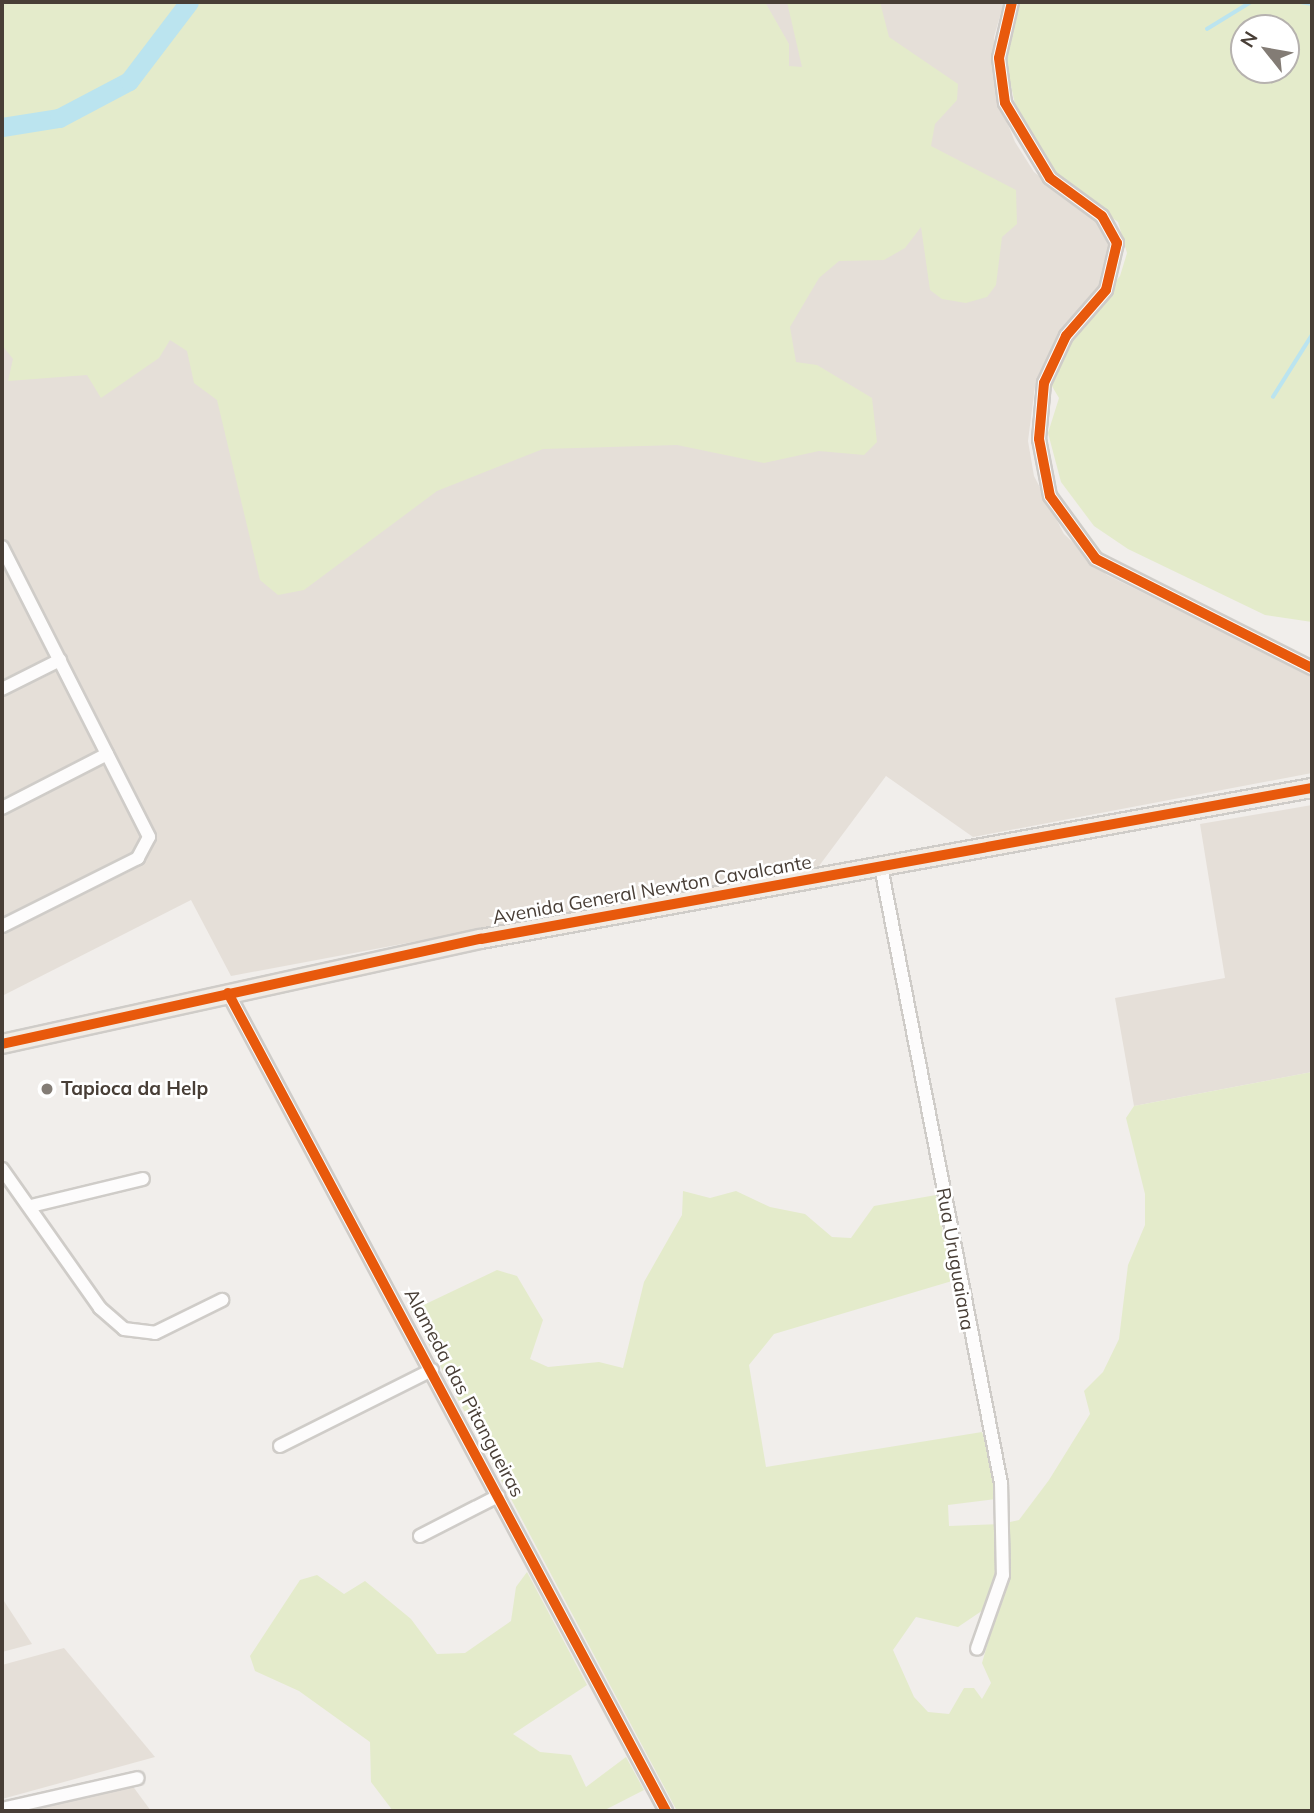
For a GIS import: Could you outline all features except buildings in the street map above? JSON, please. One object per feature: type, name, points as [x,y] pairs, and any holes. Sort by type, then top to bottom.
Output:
[{"type":"main road","name":"Avenida General Newton Cavalcante","points":[[2,1044],[481,939],[1312,788]]},
{"type":"street","points":[[1012,2],[999,58],[1005,103],[1044,170],[1102,215],[1117,243],[1106,289],[1066,336],[1044,383],[1039,439],[1050,496],[1096,559],[1312,668]]},
{"type":"street","points":[[2,547],[6,566],[60,660],[148,833],[146,851],[2,926]]},
{"type":"street","points":[[2,689],[60,660]]},
{"type":"street","points":[[2,808],[107,754]]},
{"type":"street","name":"Rua Uruguaiana","points":[[881,867],[1001,1483],[1003,1575],[977,1649]]},
{"type":"street","name":"Alameda das Pitangueiras","points":[[228,993],[666,1811]]},
{"type":"street","points":[[2,1169],[31,1206],[100,1308],[124,1329],[156,1333],[222,1300]]},
{"type":"street","points":[[31,1206],[143,1179]]},
{"type":"street","points":[[280,1446],[432,1370]]},
{"type":"street","points":[[420,1536],[498,1496]]},
{"type":"street","points":[[2,1809],[138,1777]]},
{"type":"shaded area","points":[[251,2],[1004,2],[994,37],[994,71],[996,95],[1015,142],[1034,172],[1105,229],[1110,254],[1105,280],[1057,339],[1035,386],[1028,441],[1034,476],[1064,534],[1107,575],[1312,676],[1312,773],[973,837],[886,776],[819,866],[231,976],[191,900],[2,996],[2,274]]},
{"type":"shaded area","points":[[1312,805],[1312,1072],[1134,1106],[1115,998],[1225,978],[1200,824]]},
{"type":"shaded area","points":[[2,1598],[32,1644],[2,1652]]},
{"type":"shaded area","points":[[64,1648],[155,1757],[2,1799],[2,1665]]},
{"type":"shaded area","points":[[129,1781],[151,1811],[12,1811]]},
{"type":"green space","points":[[2,2],[765,2],[789,44],[789,66],[802,67],[787,2],[880,2],[889,37],[958,84],[957,100],[935,124],[931,146],[1016,190],[1017,224],[1002,237],[996,285],[987,297],[966,303],[942,299],[930,290],[921,227],[905,248],[884,260],[839,261],[819,278],[790,327],[796,362],[817,365],[872,398],[877,442],[864,455],[819,451],[764,463],[677,445],[543,449],[437,491],[304,590],[278,595],[260,580],[217,400],[194,383],[187,351],[170,340],[159,358],[101,398],[87,375],[8,381],[13,359],[2,345]]},
{"type":"green space","points":[[1019,2],[1312,2],[1312,622],[1265,615],[1128,549],[1094,526],[1061,482],[1048,433],[1059,398],[1050,383],[1064,349],[1120,276],[1127,253],[1118,222],[1057,178],[1019,123],[1005,58]]},
{"type":"green space","points":[[1312,1072],[1312,1811],[677,1811],[411,1311],[497,1270],[517,1276],[543,1320],[530,1359],[548,1367],[599,1362],[623,1368],[644,1282],[682,1215],[683,1191],[710,1198],[736,1191],[770,1207],[805,1214],[832,1237],[851,1238],[874,1206],[936,1195],[952,1281],[774,1334],[749,1365],[766,1467],[982,1432],[996,1476],[996,1499],[948,1505],[949,1526],[1001,1524],[995,1602],[958,1627],[916,1617],[893,1650],[914,1697],[928,1712],[949,1714],[964,1688],[974,1688],[982,1699],[991,1683],[982,1663],[1010,1566],[1010,1522],[1019,1520],[1049,1480],[1090,1414],[1084,1391],[1103,1372],[1119,1339],[1128,1265],[1145,1225],[1145,1194],[1126,1118],[1134,1106]]},
{"type":"green space","points":[[527,1572],[587,1685],[513,1734],[540,1752],[571,1755],[586,1787],[626,1757],[644,1790],[603,1811],[393,1811],[371,1782],[370,1742],[299,1691],[255,1671],[250,1656],[300,1580],[317,1575],[344,1594],[365,1581],[411,1619],[437,1654],[465,1653],[511,1621],[516,1587]]},
{"type":"waterway","points":[[2,127],[59,118],[129,81],[189,2]]},
{"type":"waterway","points":[[1207,29],[1251,2]]},
{"type":"waterway","points":[[1301,2],[1312,4]]},
{"type":"waterway","points":[[1273,397],[1312,335]]},
{"type":"cycle path","points":[[1012,2],[999,58],[1005,103],[1050,178],[1102,216],[1117,243],[1106,290],[1066,336],[1044,383],[1039,439],[1050,496],[1096,559],[1312,668]]},
{"type":"cycle path","points":[[2,1044],[481,939],[1312,788]]},
{"type":"cycle path","points":[[228,993],[666,1811]]},
{"type":"place","name":"Tapioca da Help","points":[[47,1089]]}]
